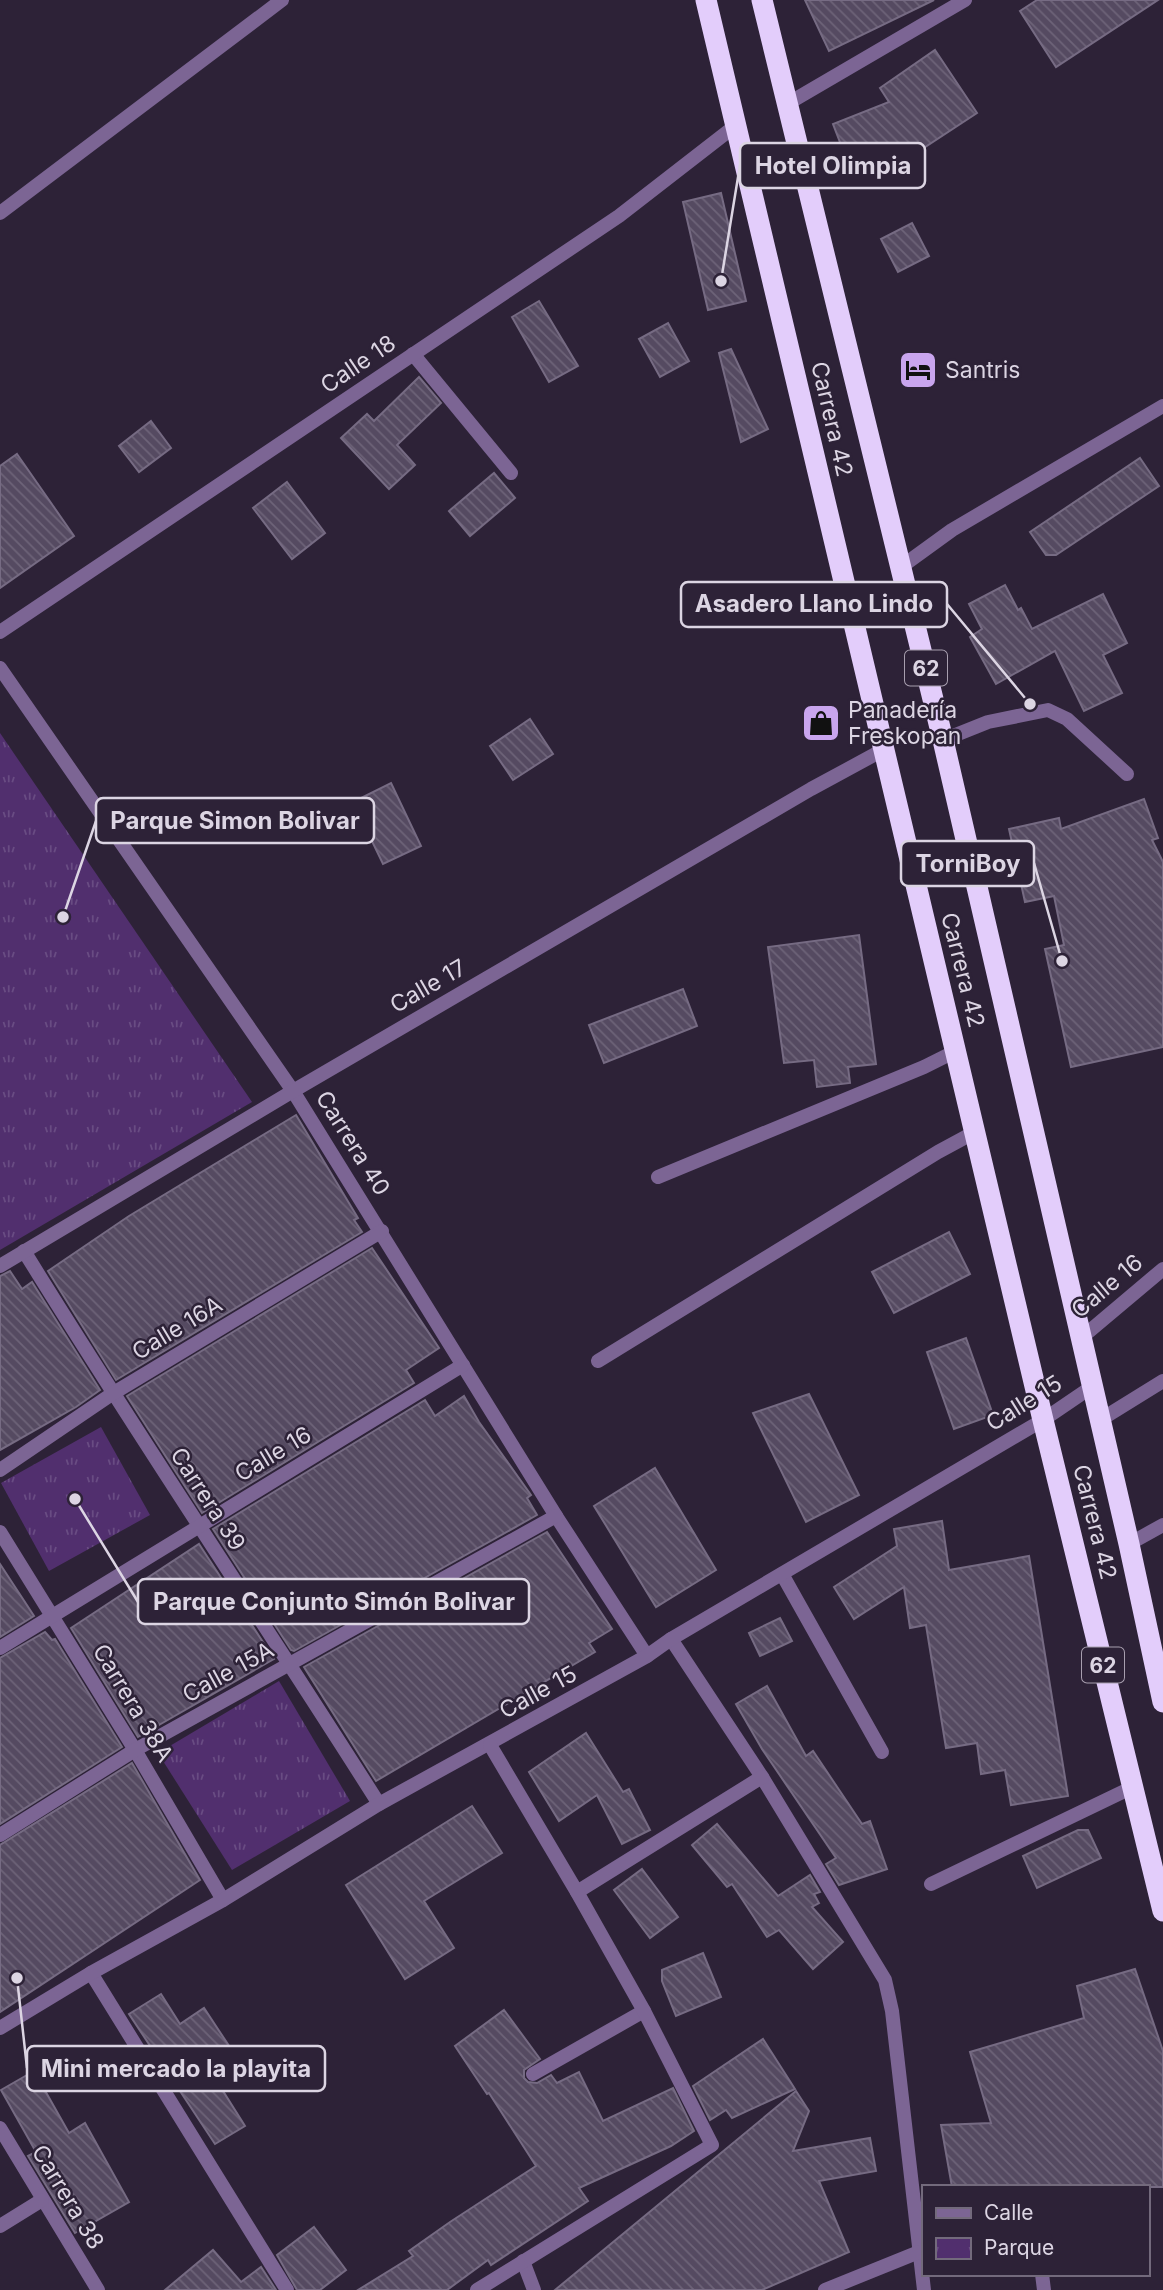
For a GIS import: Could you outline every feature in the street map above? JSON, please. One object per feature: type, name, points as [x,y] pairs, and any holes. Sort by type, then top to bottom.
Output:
[{"type":"highway","name":"Carrera 42","points":[[706,0],[1043,1420],[1163,1911]]},
{"type":"highway","name":"Carrera 42","points":[[762,0],[943,740],[1093,1386],[1163,1702]]},
{"type":"street","points":[[0,213],[282,0]]},
{"type":"street","points":[[787,104],[965,0]]},
{"type":"street","name":"Calle 18","points":[[0,632],[619,216],[735,126]]},
{"type":"street","points":[[413,354],[511,473]]},
{"type":"street","points":[[901,568],[952,530],[1163,406]]},
{"type":"street","name":"Carrera 40","points":[[0,668],[293,1091],[556,1516],[647,1656]]},
{"type":"street","points":[[943,740],[988,722],[1048,710],[1067,719],[1127,774]]},
{"type":"street","name":"Calle 17","points":[[0,1266],[293,1091],[811,789],[883,750]]},
{"type":"street","points":[[658,1177],[956,1051]]},
{"type":"street","points":[[598,1361],[938,1152],[975,1132]]},
{"type":"street","name":"Calle 16A","points":[[0,1470],[112,1394],[382,1231]]},
{"type":"street","name":"Carrera 39","points":[[24,1251],[112,1394],[290,1663],[379,1804]]},
{"type":"street","name":"Calle 16","points":[[1080,1339],[1163,1269]]},
{"type":"street","name":"Calle 16","points":[[0,1648],[463,1364]]},
{"type":"street","points":[[1100,1420],[1163,1381]]},
{"type":"street","name":"Calle 15","points":[[0,2028],[91,1973],[223,1900],[379,1804],[647,1656],[671,1639],[1043,1420],[1093,1386]]},
{"type":"street","name":"Calle 15A","points":[[0,1835],[135,1750],[556,1516]]},
{"type":"street","points":[[1129,1545],[1163,1525]]},
{"type":"street","name":"Carrera 38A","points":[[0,1532],[53,1614],[223,1900]]},
{"type":"street","points":[[782,1574],[882,1752]]},
{"type":"street","points":[[671,1639],[762,1777],[885,1980],[892,2011],[922,2275]]},
{"type":"street","points":[[477,2290],[712,2145],[644,2011],[490,1745]]},
{"type":"street","points":[[577,1892],[762,1777]]},
{"type":"street","points":[[931,1884],[1133,1787]]},
{"type":"street","points":[[91,1973],[287,2290]]},
{"type":"street","points":[[533,2074],[644,2011]]},
{"type":"street","name":"Carrera 38","points":[[0,2128],[98,2290]]},
{"type":"street","points":[[0,2226],[42,2200]]},
{"type":"street","points":[[825,2290],[919,2252]]},
{"type":"street","points":[[523,2261],[534,2290]]},
{"type":"green space","points":[[0,733],[252,1102],[0,1250]]},
{"type":"green space","points":[[101,1427],[150,1515],[49,1571],[1,1483]]},
{"type":"green space","points":[[279,1681],[350,1801],[232,1870],[158,1753]]},
{"type":"building","points":[[805,0],[934,0],[829,51]]},
{"type":"building","points":[[1037,0],[1158,0],[1056,67],[1020,11]]},
{"type":"building","points":[[935,50],[977,113],[890,170],[856,184],[833,124],[889,102],[880,88]]},
{"type":"building","points":[[721,193],[746,301],[708,310],[683,202]]},
{"type":"building","points":[[912,223],[929,256],[898,272],[881,239]]},
{"type":"building","points":[[539,301],[578,366],[549,382],[512,317]]},
{"type":"building","points":[[668,323],[689,361],[660,377],[639,339]]},
{"type":"building","points":[[731,349],[768,429],[741,442],[719,353]]},
{"type":"building","points":[[419,377],[441,403],[397,445],[415,465],[389,489],[341,438],[367,414],[374,421]]},
{"type":"building","points":[[151,421],[171,448],[139,472],[119,446]]},
{"type":"building","points":[[17,454],[74,536],[0,588],[0,466]]},
{"type":"building","points":[[1140,458],[1159,486],[1056,555],[1046,555],[1030,532]]},
{"type":"building","points":[[494,473],[515,498],[470,536],[449,511]]},
{"type":"building","points":[[287,482],[325,533],[292,559],[253,508]]},
{"type":"building","points":[[1005,585],[1032,629],[1103,594],[1127,643],[1103,655],[1122,693],[1084,711],[1055,651],[996,684],[970,637],[982,629],[969,604]]},
{"type":"building","points":[[530,719],[553,754],[513,780],[490,746]]},
{"type":"building","points":[[391,783],[421,846],[383,864],[353,802]]},
{"type":"building","points":[[1144,799],[1158,838],[1152,840],[1163,862],[1163,1047],[1071,1067],[1045,949],[1064,945],[1054,896],[1025,902],[1009,829],[1059,818],[1061,829]]},
{"type":"building","points":[[859,935],[876,1064],[848,1067],[850,1083],[817,1087],[814,1060],[784,1063],[768,947]]},
{"type":"building","points":[[683,989],[697,1026],[604,1063],[589,1025]]},
{"type":"building","points":[[296,1115],[358,1218],[354,1220],[362,1232],[116,1380],[48,1271],[129,1216]]},
{"type":"building","points":[[949,1232],[970,1274],[894,1313],[872,1272]]},
{"type":"building","points":[[372,1248],[439,1348],[406,1370],[414,1383],[202,1513],[127,1396]]},
{"type":"building","points":[[10,1271],[22,1289],[32,1282],[100,1390],[76,1407],[0,1450],[0,1276]]},
{"type":"building","points":[[966,1338],[993,1415],[954,1429],[927,1352]]},
{"type":"building","points":[[809,1394],[859,1495],[806,1522],[753,1413]]},
{"type":"building","points":[[464,1396],[479,1422],[531,1495],[527,1498],[537,1515],[294,1651],[291,1650],[213,1529],[425,1400],[435,1416]]},
{"type":"building","points":[[655,1468],[716,1570],[656,1607],[594,1506]]},
{"type":"building","points":[[942,1521],[949,1570],[1029,1556],[1068,1796],[1011,1805],[1005,1770],[981,1774],[977,1743],[946,1748],[926,1625],[910,1628],[904,1587],[854,1619],[834,1587],[897,1546],[894,1529]]},
{"type":"building","points":[[547,1532],[612,1629],[589,1643],[595,1652],[376,1781],[304,1667]]},
{"type":"building","points":[[199,1544],[274,1659],[138,1737],[71,1628]]},
{"type":"building","points":[[0,1564],[34,1616],[0,1637]]},
{"type":"building","points":[[780,1618],[792,1641],[760,1656],[749,1633]]},
{"type":"building","points":[[45,1632],[52,1640],[55,1639],[122,1747],[0,1824],[0,1658]]},
{"type":"building","points":[[767,1686],[806,1756],[813,1751],[862,1824],[870,1821],[887,1869],[839,1885],[826,1864],[836,1858],[762,1749],[736,1704]]},
{"type":"building","points":[[586,1733],[623,1792],[629,1789],[650,1830],[622,1844],[597,1795],[559,1821],[529,1772]]},
{"type":"building","points":[[132,1763],[200,1880],[0,2012],[0,1845]]},
{"type":"building","points":[[472,1806],[502,1853],[424,1901],[454,1948],[405,1979],[346,1885]]},
{"type":"building","points":[[717,1824],[778,1896],[810,1875],[820,1892],[814,1894],[819,1903],[812,1907],[843,1942],[813,1969],[779,1930],[767,1937],[732,1884],[727,1887],[692,1845]]},
{"type":"building","points":[[1078,1830],[1088,1830],[1101,1858],[1037,1888],[1023,1856]]},
{"type":"building","points":[[642,1869],[678,1917],[650,1938],[614,1890]]},
{"type":"building","points":[[703,1953],[721,1997],[676,2016],[662,1981],[662,1970]]},
{"type":"building","points":[[1135,1969],[1163,2051],[1163,2187],[952,2185],[941,2125],[991,2123],[970,2052],[1084,2018],[1077,1986]]},
{"type":"building","points":[[161,1994],[180,2024],[204,2008],[243,2067],[218,2083],[245,2126],[215,2144],[129,2014]]},
{"type":"building","points":[[504,2010],[540,2059],[524,2070],[524,2078],[528,2082],[537,2083],[551,2075],[557,2083],[579,2072],[603,2121],[673,2088],[694,2131],[671,2146],[579,2188],[588,2201],[491,2265],[488,2260],[447,2290],[358,2290],[413,2256],[409,2251],[536,2166],[455,2046]]},
{"type":"building","points":[[763,2039],[795,2089],[732,2118],[726,2110],[710,2120],[693,2086]]},
{"type":"building","points":[[34,2071],[69,2133],[85,2123],[129,2202],[75,2233],[28,2156],[36,2152],[1,2090]]},
{"type":"building","points":[[796,2091],[809,2111],[793,2151],[870,2138],[876,2171],[819,2181],[849,2252],[762,2290],[555,2290]]},
{"type":"building","points":[[314,2227],[346,2270],[320,2290],[297,2290],[277,2255]]},
{"type":"building","points":[[213,2250],[241,2282],[261,2267],[276,2290],[165,2290]]},
{"type":"place","name":"Hotel Olimpia","points":[[721,281]]},
{"type":"place","name":"Santris","points":[[918,370]]},
{"type":"place","name":"Asadero Llano Lindo","points":[[1030,704]]},
{"type":"place","name":"Panadería Freskopan","points":[[821,723]]},
{"type":"place","name":"Parque Simon Bolivar","points":[[63,917]]},
{"type":"place","name":"TorniBoy","points":[[1062,961]]},
{"type":"place","name":"Parque Conjunto Simón Bolivar","points":[[75,1499]]},
{"type":"place","name":"Mini mercado la playita","points":[[17,1978]]}]
